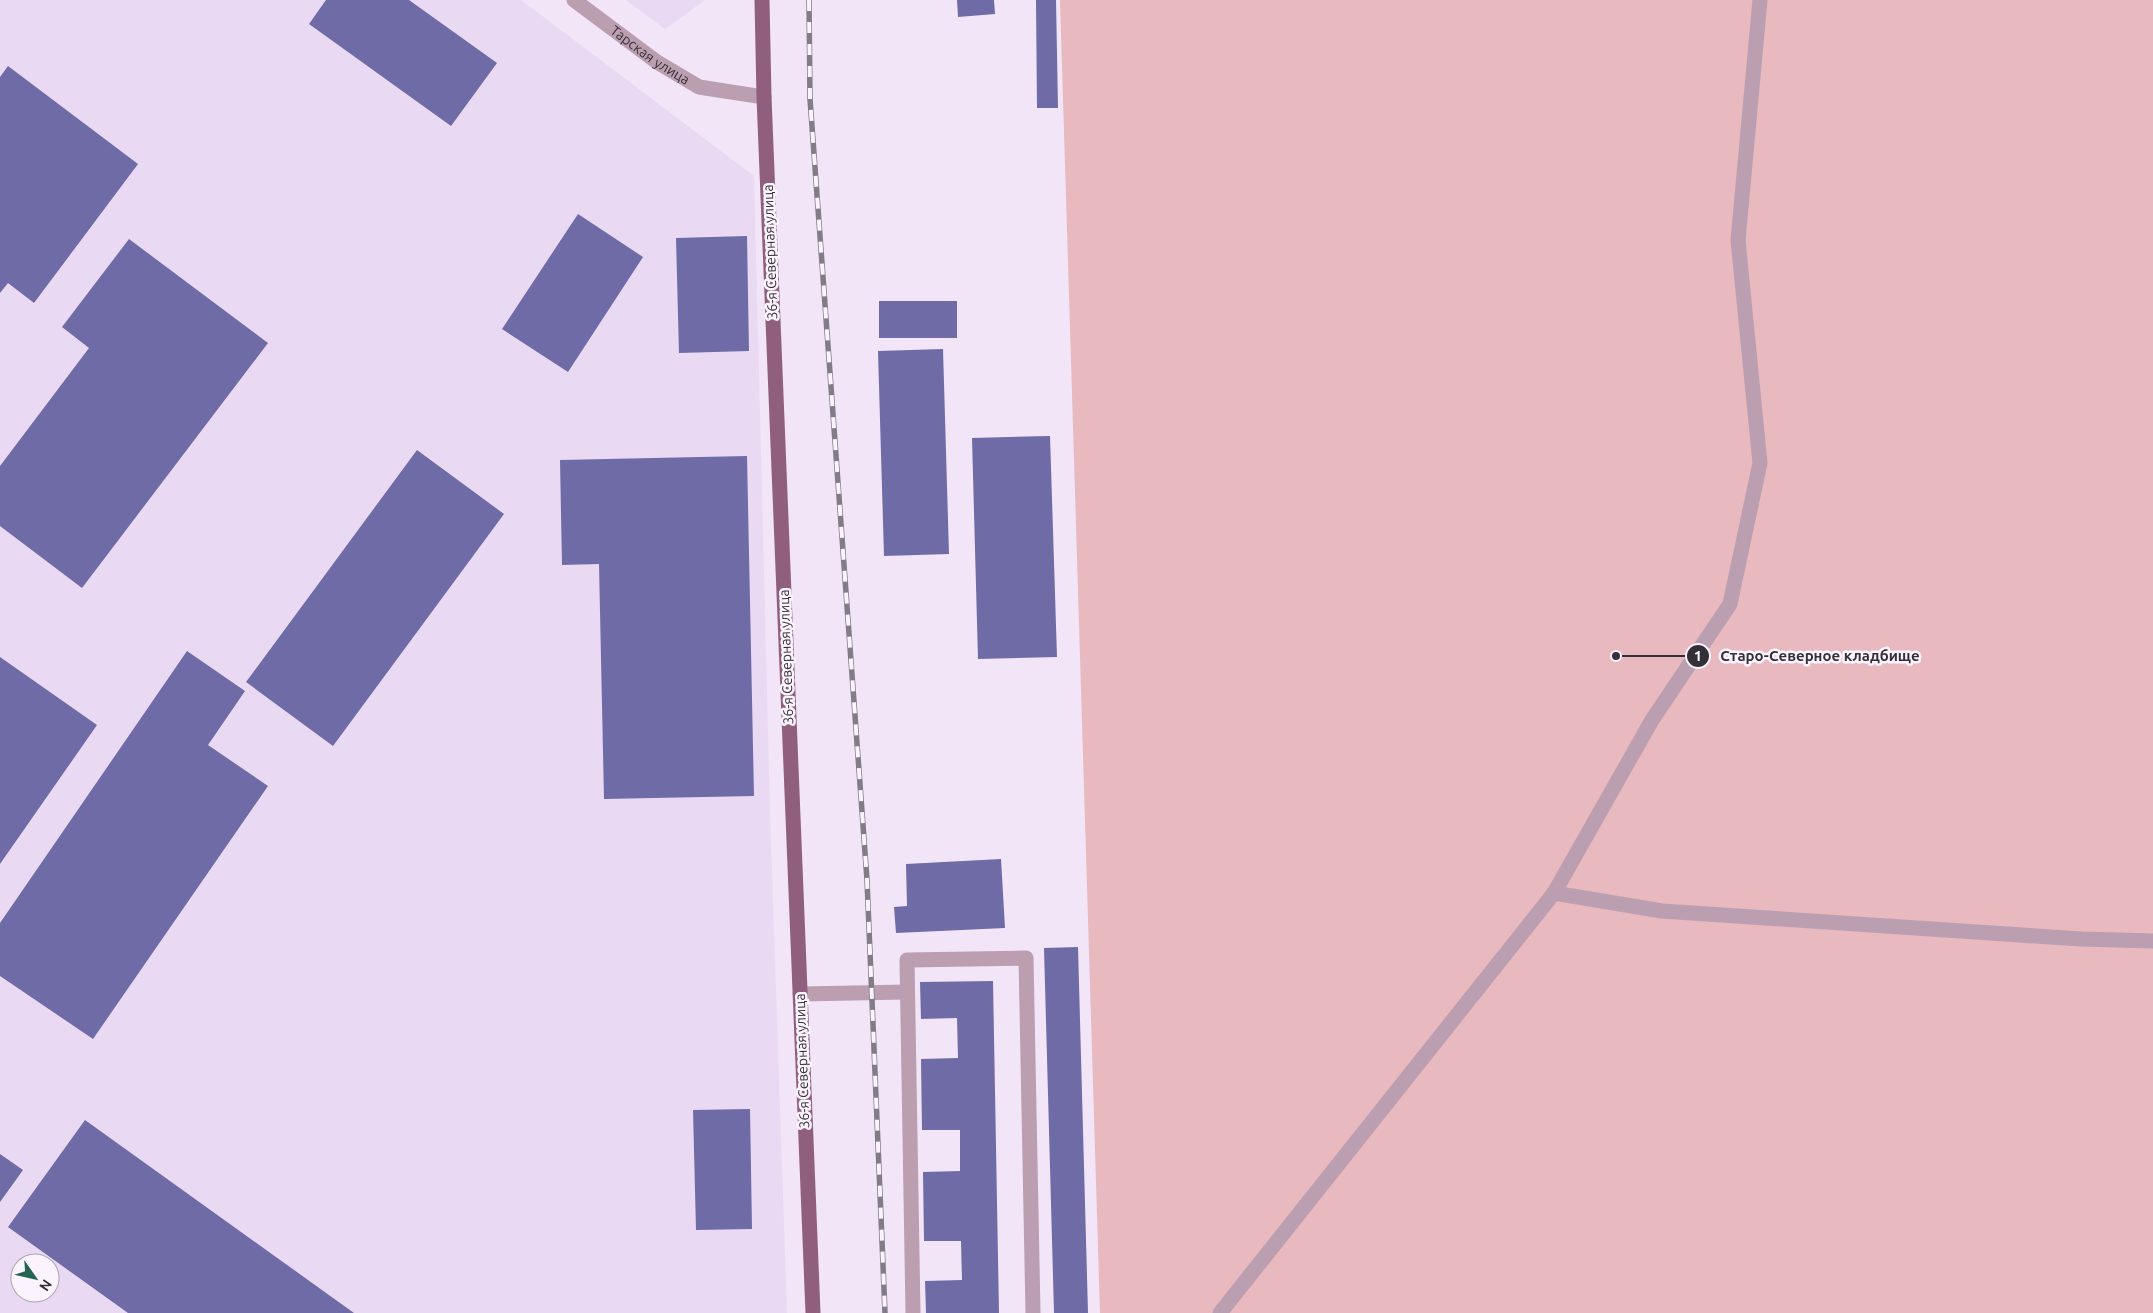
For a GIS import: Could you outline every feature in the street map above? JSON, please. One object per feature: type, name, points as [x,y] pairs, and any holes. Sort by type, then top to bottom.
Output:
[{"type":"main road","name":"36-я Северная улица","points":[[762,0],[764,97],[814,1313]]},
{"type":"street","name":"Тарская улица","points":[[574,0],[657,62],[699,87],[764,97]]},
{"type":"street","points":[[1220,1313],[1554,892],[1652,720],[1730,604],[1760,463],[1738,240],[1760,0]]},
{"type":"street","points":[[1554,892],[1662,911],[2081,939],[2153,941]]},
{"type":"street","points":[[913,1313],[907,960],[1026,958],[1033,1313]]},
{"type":"street","points":[[800,994],[907,992]]},
{"type":"shaded area","points":[[0,0],[521,0],[754,176],[770,813],[787,1313],[0,1313]]},
{"type":"shaded area","points":[[626,0],[705,0],[665,29]]},
{"type":"shaded area","points":[[1060,0],[2153,0],[2153,1313],[1100,1313]]},
{"type":"building","points":[[326,0],[409,0],[497,63],[451,126],[309,24]]},
{"type":"building","points":[[957,0],[994,0],[995,14],[958,17]]},
{"type":"building","points":[[1036,0],[1056,0],[1058,108],[1037,108]]},
{"type":"building","points":[[8,66],[138,164],[34,303],[8,283],[0,293],[0,77]]},
{"type":"building","points":[[578,214],[643,257],[568,372],[502,329]]},
{"type":"building","points":[[747,236],[749,351],[679,353],[676,238]]},
{"type":"building","points":[[129,239],[268,343],[82,588],[0,526],[0,466],[89,348],[62,327]]},
{"type":"building","points":[[879,301],[957,301],[957,338],[879,338]]},
{"type":"building","points":[[943,349],[949,554],[884,556],[878,351]]},
{"type":"building","points":[[1050,436],[1057,657],[978,659],[972,438]]},
{"type":"building","points":[[417,450],[504,514],[333,746],[246,682]]},
{"type":"building","points":[[747,456],[754,796],[604,799],[599,564],[562,565],[560,460]]},
{"type":"building","points":[[187,651],[245,691],[208,745],[268,786],[93,1039],[0,976],[0,923]]},
{"type":"building","points":[[0,657],[97,725],[0,864]]},
{"type":"building","points":[[1001,859],[1005,928],[896,933],[894,907],[907,906],[906,864]]},
{"type":"building","points":[[1078,947],[1088,1313],[1054,1313],[1044,948]]},
{"type":"building","points":[[993,981],[999,1313],[926,1313],[925,1281],[962,1280],[961,1241],[924,1241],[923,1172],[960,1171],[960,1130],[922,1130],[921,1059],[958,1058],[957,1018],[921,1019],[920,982]]},
{"type":"building","points":[[750,1109],[752,1229],[696,1230],[693,1110]]},
{"type":"building","points":[[85,1120],[354,1313],[128,1313],[60,1264],[60,1253],[44,1253],[8,1227]]},
{"type":"building","points":[[0,1154],[23,1170],[0,1202]]},
{"type":"railway","points":[[809,0],[810,99],[867,880],[885,1313]]},
{"type":"place","name":"Старо-Северное кладбище","points":[[1616,656]]}]
